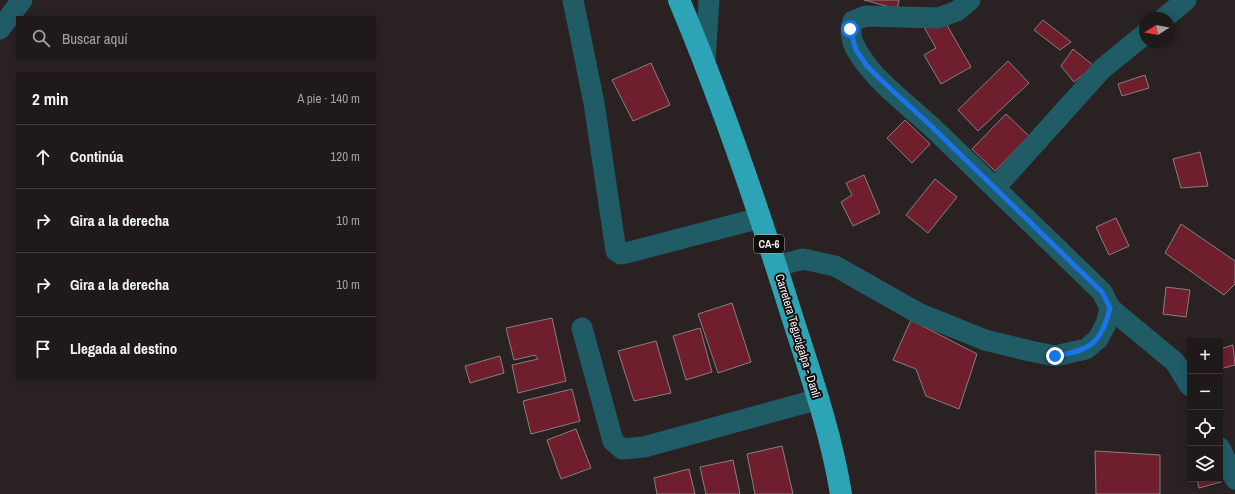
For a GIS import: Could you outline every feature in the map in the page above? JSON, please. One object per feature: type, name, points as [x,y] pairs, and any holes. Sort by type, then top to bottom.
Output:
[{"type":"highway","name":"Carretera Tegucigalpa - Danli","points":[[679,0],[704,61],[776,266],[818,400],[837,471],[841,494]]},
{"type":"street","points":[[0,28],[22,0]]},
{"type":"street","points":[[573,0],[594,103],[616,251],[621,254],[626,253],[760,218]]},
{"type":"street","points":[[704,61],[709,0]]},
{"type":"street","points":[[970,0],[957,11],[942,17],[866,16],[853,21],[850,29],[856,50],[867,66],[1102,292],[1110,308],[1175,362],[1187,381]]},
{"type":"street","points":[[1171,12],[1186,0]]},
{"type":"street","points":[[995,188],[1102,69],[1139,39]]},
{"type":"street","points":[[776,266],[803,259],[835,266],[918,313],[985,340],[1055,356],[1086,349],[1098,339],[1106,324],[1110,308]]},
{"type":"street","points":[[582,328],[613,441],[622,449],[644,448],[818,400]]},
{"type":"street","points":[[1223,454],[1235,479]]},
{"type":"building","points":[[864,0],[899,0],[897,9]]},
{"type":"building","points":[[944,20],[971,67],[941,84],[924,55],[936,48],[921,22]]},
{"type":"building","points":[[1043,20],[1071,42],[1060,50],[1034,30]]},
{"type":"building","points":[[1073,49],[1094,66],[1074,82],[1061,66]]},
{"type":"building","points":[[1008,61],[1029,83],[978,131],[958,110]]},
{"type":"building","points":[[651,63],[670,105],[633,121],[612,80]]},
{"type":"building","points":[[1145,75],[1149,88],[1122,96],[1118,84]]},
{"type":"building","points":[[1006,114],[1029,136],[995,171],[972,149]]},
{"type":"building","points":[[905,120],[930,144],[912,163],[887,138]]},
{"type":"building","points":[[1200,152],[1208,186],[1181,188],[1173,159]]},
{"type":"building","points":[[864,175],[880,213],[853,226],[841,202],[852,195],[846,183]]},
{"type":"building","points":[[935,179],[957,197],[928,233],[906,215]]},
{"type":"building","points":[[1116,218],[1129,246],[1109,255],[1096,227]]},
{"type":"building","points":[[1181,224],[1235,261],[1235,284],[1224,295],[1165,253]]},
{"type":"building","points":[[1166,287],[1190,290],[1186,317],[1163,314]]},
{"type":"building","points":[[732,303],[751,362],[718,373],[698,314]]},
{"type":"building","points":[[552,318],[566,381],[518,393],[512,365],[538,359],[535,355],[514,360],[506,328]]},
{"type":"building","points":[[911,320],[977,354],[959,409],[926,396],[916,369],[893,360]]},
{"type":"building","points":[[700,328],[712,372],[686,380],[673,336]]},
{"type":"building","points":[[656,341],[671,393],[634,401],[618,351]]},
{"type":"building","points":[[1233,345],[1235,365],[1223,368],[1223,348]]},
{"type":"building","points":[[500,356],[504,373],[470,383],[465,366]]},
{"type":"building","points":[[572,389],[580,421],[531,434],[523,401]]},
{"type":"building","points":[[576,429],[591,468],[561,479],[547,440]]},
{"type":"building","points":[[782,446],[793,494],[755,494],[747,454]]},
{"type":"building","points":[[1095,451],[1160,455],[1160,494],[1096,494]]},
{"type":"building","points":[[733,460],[740,494],[706,494],[700,467]]},
{"type":"building","points":[[689,469],[695,494],[657,494],[654,478]]},
{"type":"building","points":[[1198,482],[1221,482],[1199,488]]},
{"type":"route","points":[[850,29],[851,38],[856,50],[867,66],[1102,292],[1110,308],[1106,324],[1098,339],[1086,349],[1055,356]]}]
